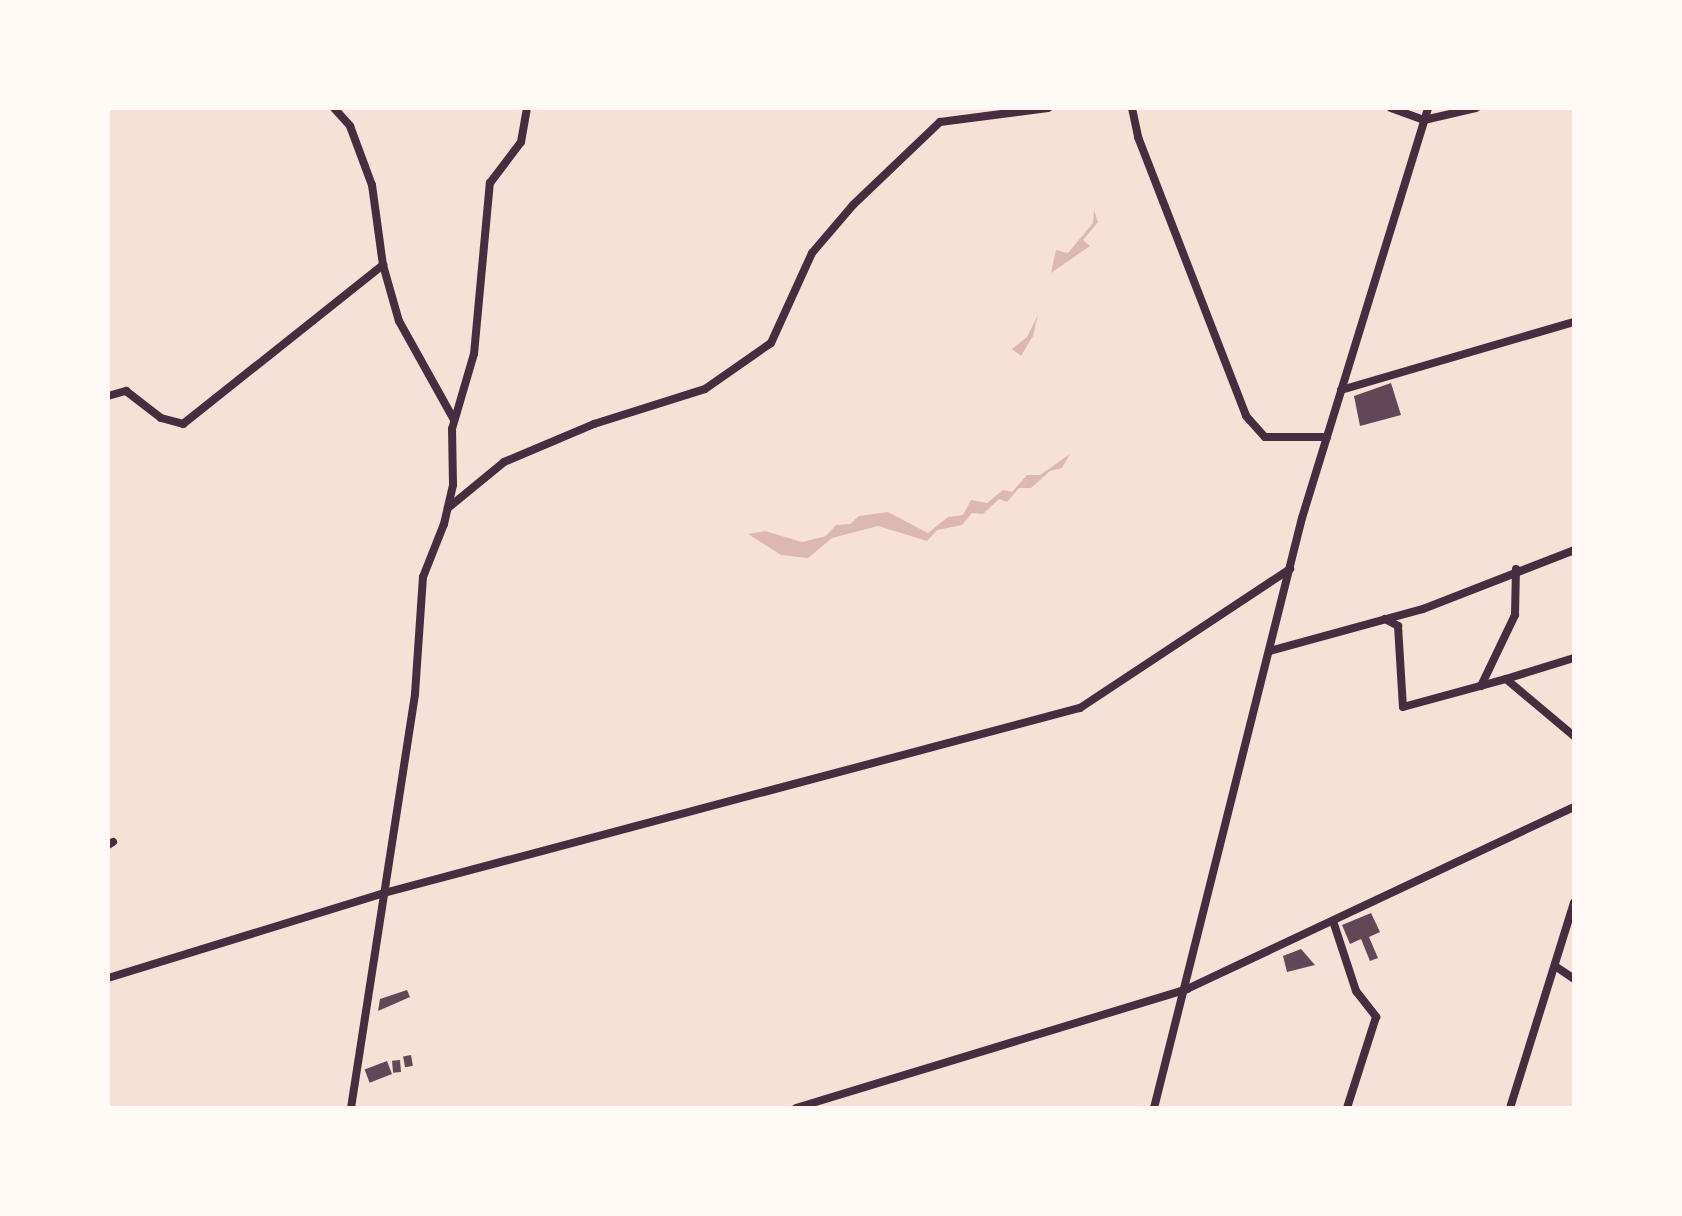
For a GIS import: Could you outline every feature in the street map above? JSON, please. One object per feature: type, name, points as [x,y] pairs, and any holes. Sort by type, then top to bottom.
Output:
[{"type":"street","points":[[334,108],[350,126],[372,185],[383,265],[399,321],[454,420]]},
{"type":"street","points":[[351,1108],[415,694],[423,577],[447,508],[454,420],[474,354],[490,183],[521,142],[527,108]]},
{"type":"street","points":[[447,508],[504,462],[594,424],[705,389],[771,343],[812,253],[940,122],[1048,108]]},
{"type":"street","points":[[1132,108],[1138,137],[1246,416],[1265,437],[1327,437]]},
{"type":"street","points":[[1391,108],[1424,120],[1476,108]]},
{"type":"street","points":[[1154,1108],[1187,989],[1290,569],[1341,390],[1428,108]]},
{"type":"street","points":[[108,396],[126,391],[161,418],[183,424],[383,265]]},
{"type":"street","points":[[1341,390],[1574,322]]},
{"type":"street","points":[[1270,651],[1385,619],[1574,550]]},
{"type":"street","points":[[108,978],[384,893],[1080,708],[1290,569]]},
{"type":"street","points":[[1481,686],[1515,615],[1516,569]]},
{"type":"street","points":[[1385,619],[1398,626],[1403,707],[1574,658]]},
{"type":"street","points":[[1506,679],[1574,736]]},
{"type":"street","points":[[796,1108],[1187,989],[1574,807]]},
{"type":"street","points":[[1510,1108],[1574,903]]},
{"type":"street","points":[[1333,921],[1356,991],[1376,1017],[1347,1108]]},
{"type":"street","points":[[1555,966],[1574,979]]},
{"type":"shaded area","points":[[1094,210],[1098,222],[1083,240],[1090,246],[1051,273],[1056,250],[1068,253],[1093,223]]},
{"type":"shaded area","points":[[1038,315],[1033,336],[1021,356],[1012,349],[1027,337]]},
{"type":"shaded area","points":[[1070,454],[1062,468],[1050,471],[1031,488],[1019,488],[1007,502],[999,499],[983,514],[972,513],[962,525],[937,530],[927,541],[878,526],[832,538],[808,558],[781,555],[748,534],[765,531],[802,542],[826,536],[836,525],[850,524],[859,516],[888,512],[928,533],[948,517],[963,515],[971,500],[987,503],[1003,490],[1012,492],[1027,475],[1040,475]]},
{"type":"building","points":[[1391,383],[1401,415],[1360,426],[1354,396]]},
{"type":"building","points":[[1371,913],[1380,932],[1369,937],[1378,958],[1370,961],[1361,939],[1350,944],[1342,925]]},
{"type":"building","points":[[1301,949],[1315,965],[1287,972],[1283,956]]},
{"type":"building","points":[[407,990],[410,997],[378,1011],[380,999]]},
{"type":"building","points":[[411,1055],[413,1066],[405,1067],[403,1056]]},
{"type":"building","points":[[400,1060],[401,1072],[393,1073],[392,1061]]},
{"type":"building","points":[[387,1061],[392,1074],[370,1083],[365,1070]]}]
